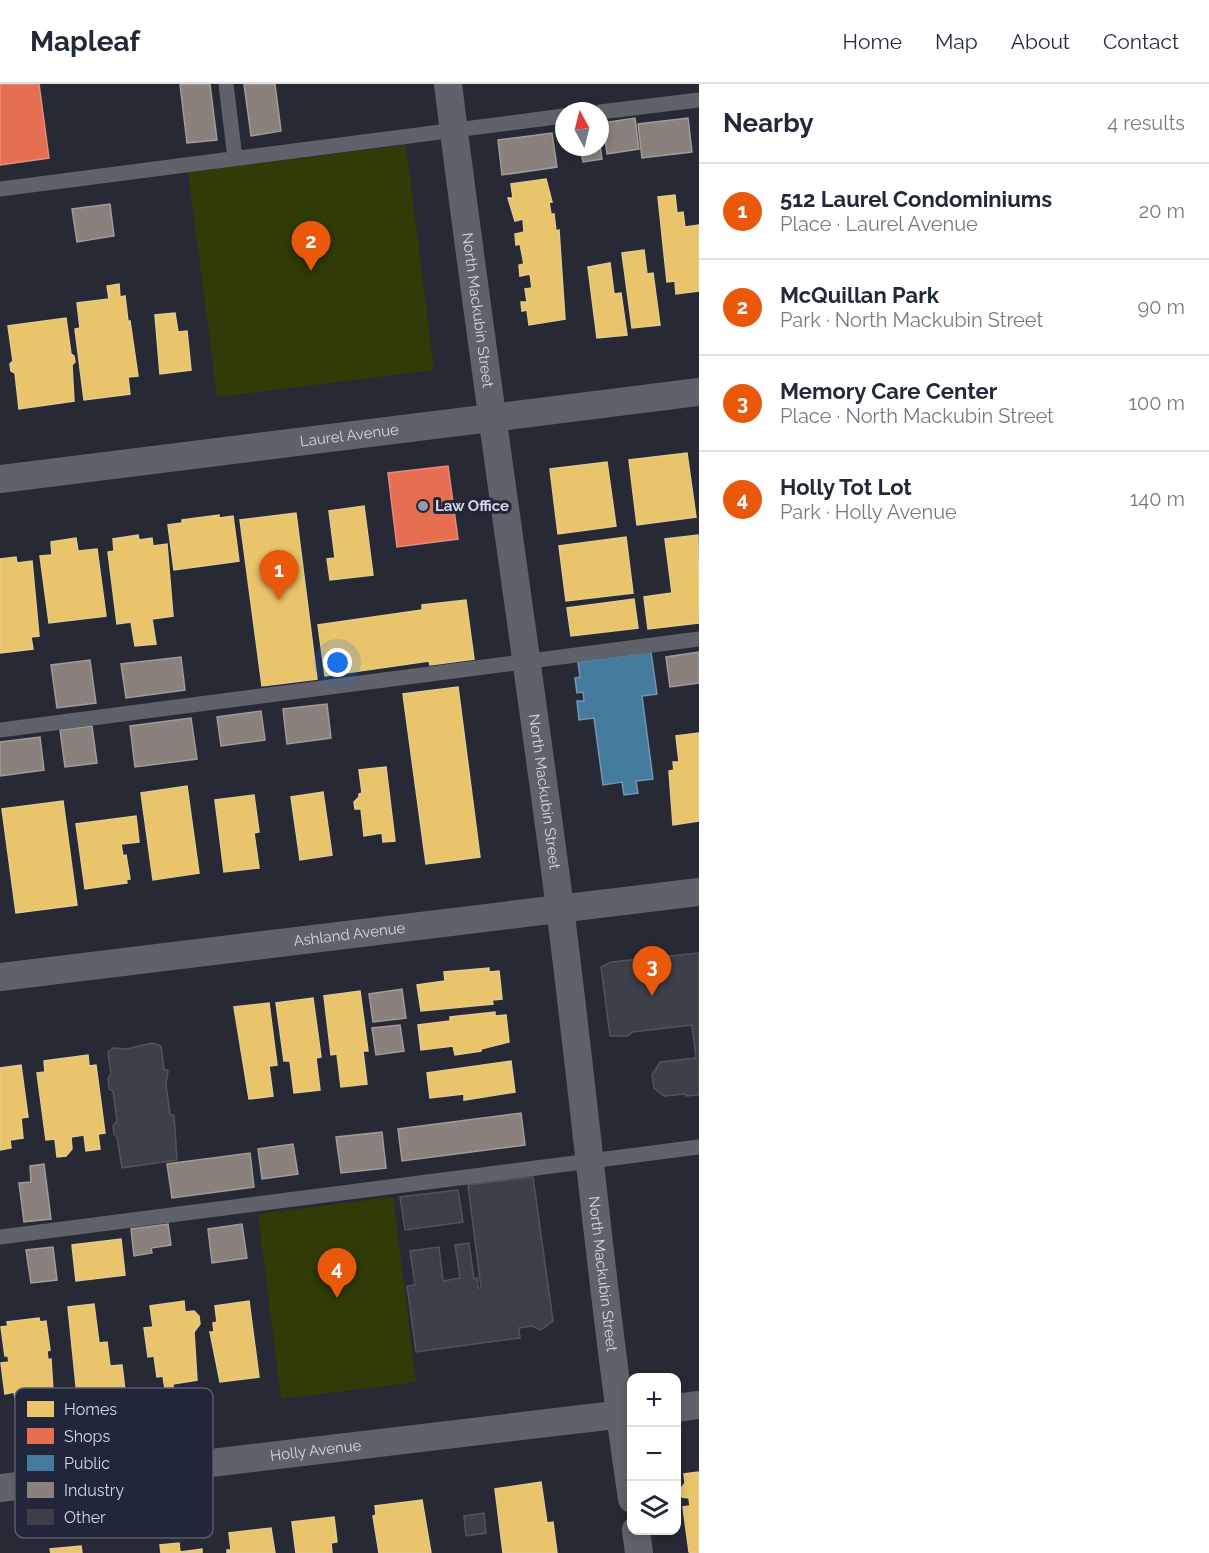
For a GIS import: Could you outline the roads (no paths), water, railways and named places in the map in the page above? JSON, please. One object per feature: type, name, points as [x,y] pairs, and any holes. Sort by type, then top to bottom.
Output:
[{"type":"street","name":"North Mackubin Street","points":[[448,84],[490,418],[560,909],[588,1161],[625,1413],[631,1481]]},
{"type":"street","name":"Laurel Avenue","points":[[0,479],[699,392]]},
{"type":"street","name":"Ashland Avenue","points":[[0,977],[699,892]]},
{"type":"street","points":[[681,1407],[699,1405]]},
{"type":"street","name":"Holly Avenue","points":[[213,1462],[625,1413]]},
{"type":"street","name":"Holly Avenue","points":[[0,1488],[15,1486]]},
{"type":"street","points":[[637,1535],[639,1553]]},
{"type":"lane","points":[[226,84],[235,158]]},
{"type":"lane","points":[[609,111],[699,100]]},
{"type":"lane","points":[[0,189],[555,117]]},
{"type":"lane","points":[[0,730],[699,639]]},
{"type":"lane","points":[[0,1237],[699,1147]]},
{"type":"place","name":"McQuillan Park","points":[[311,271]]},
{"type":"place","name":"Law Office","points":[[423,506]]},
{"type":"place","name":"512 Laurel Condominiums","points":[[279,600]]},
{"type":"place","name":"Memory Care Center","points":[[652,996]]},
{"type":"place","name":"Holly Tot Lot","points":[[337,1298]]}]
